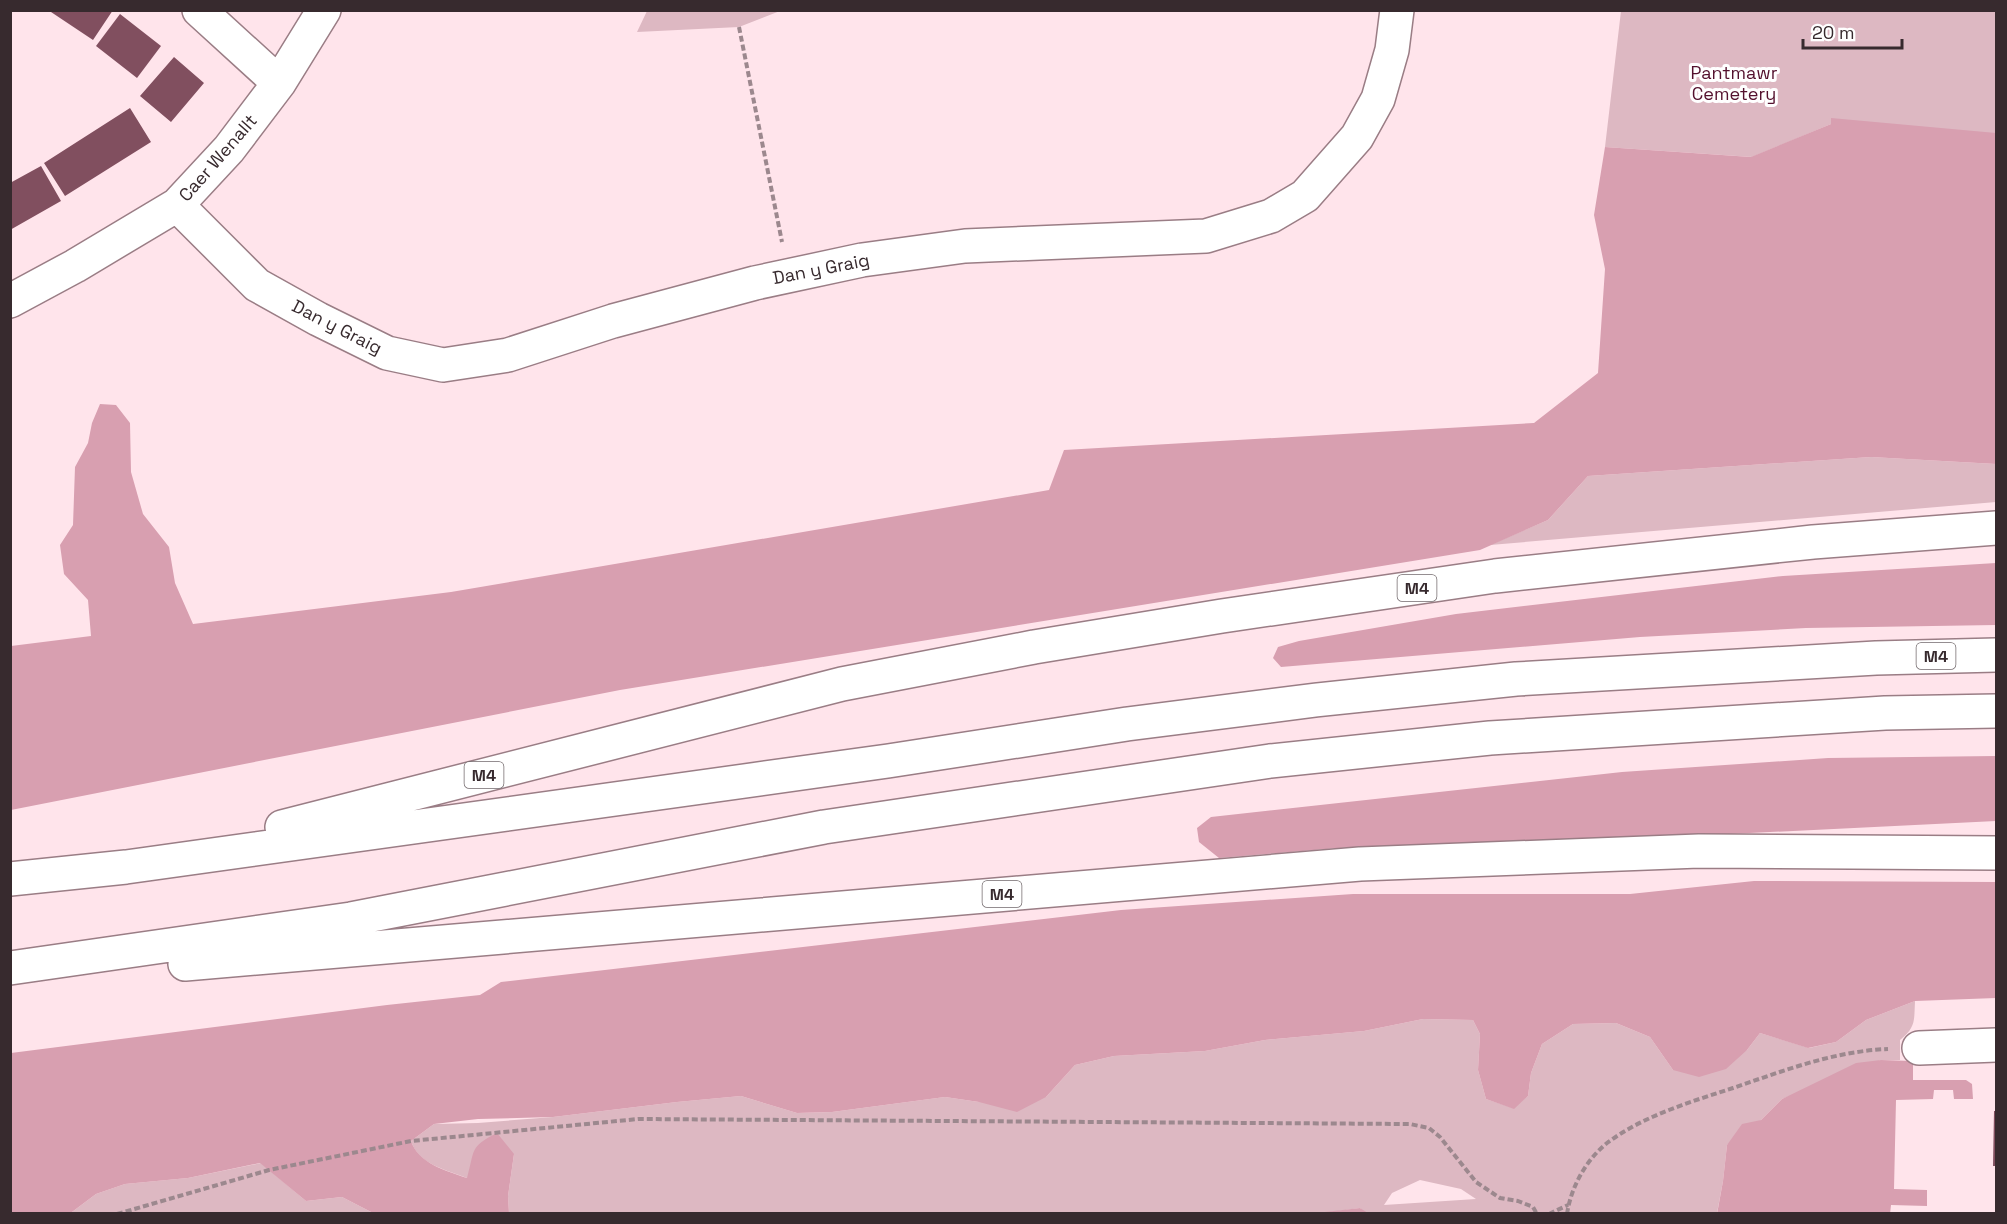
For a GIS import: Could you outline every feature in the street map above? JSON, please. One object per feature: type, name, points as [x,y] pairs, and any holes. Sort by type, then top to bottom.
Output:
[{"type":"main road","points":[[200,10],[279,83]]},
{"type":"main road","name":"Caer Wenallt","points":[[10,301],[75,266],[177,205],[229,149],[279,83],[324,10]]},
{"type":"main road","name":"Dan y Graig","points":[[177,205],[257,285],[318,319],[387,353],[443,365],[508,355],[613,321],[755,282],[862,260],[965,246],[1206,236],[1271,216],[1305,196],[1357,137],[1378,99],[1392,50],[1397,10]]},
{"type":"main road","name":"M4","points":[[126,867],[842,684],[1034,648],[1222,616],[1495,576],[1813,542],[1996,528]]},
{"type":"main road","name":"M4","points":[[10,879],[126,867],[888,761],[1127,724],[1316,700],[1516,680],[1876,658],[1996,655]]},
{"type":"main road","points":[[10,968],[351,919],[824,827],[1270,761],[1490,738],[1885,713],[1996,711]]},
{"type":"main road","name":"M4","points":[[10,978],[1360,864],[1699,851],[1996,853]]},
{"type":"main road","points":[[1919,1048],[1996,1045]]},
{"type":"path","points":[[739,27],[789,275]]},
{"type":"path","points":[[1567,1214],[1575,1186],[1589,1160],[1608,1143],[1637,1125],[1673,1108],[1832,1056],[1870,1050],[1919,1048]]},
{"type":"path","points":[[117,1214],[269,1170],[411,1141],[638,1119],[1410,1124],[1429,1128],[1440,1137],[1476,1182],[1500,1198],[1518,1201],[1533,1207],[1537,1214]]},
{"type":"path","points":[[1549,1214],[1568,1205]]},
{"type":"green space","points":[[647,10],[780,11],[739,27],[637,32]]},
{"type":"green space","name":"Pantmawr Cemetery","points":[[1621,11],[1996,11],[1996,147],[1831,124],[1752,157],[1605,147]]},
{"type":"green space","points":[[1871,457],[1996,464],[1996,502],[1490,545],[1548,520],[1588,476]]},
{"type":"green space","points":[[1915,1001],[1913,1023],[1900,1040],[1900,1060],[1881,1060],[1782,1099],[1761,1120],[1727,1145],[1717,1213],[1367,1214],[1360,1208],[1316,1214],[509,1213],[508,1196],[514,1154],[467,1178],[426,1161],[411,1141],[434,1124],[553,1117],[741,1096],[797,1113],[832,1112],[945,1097],[979,1102],[1046,1097],[1075,1065],[1114,1056],[1205,1051],[1265,1040],[1364,1031],[1423,1019],[1473,1020],[1480,1034],[1478,1070],[1486,1099],[1513,1108],[1528,1096],[1531,1073],[1542,1044],[1573,1024],[1616,1023],[1650,1037],[1673,1070],[1747,1050],[1760,1033],[1809,1048],[1836,1042],[1866,1020]],"holes":[[[1420,1180],[1461,1189],[1476,1199],[1384,1205],[1392,1193]]]},
{"type":"green space","points":[[261,1163],[306,1201],[342,1197],[373,1213],[66,1214],[96,1194],[125,1184],[188,1178]]},
{"type":"shaded area","points":[[1831,118],[1996,133],[1996,464],[1871,457],[1588,476],[1548,520],[1480,550],[620,690],[11,810],[11,646],[91,636],[88,600],[64,574],[60,545],[73,525],[75,467],[88,443],[92,423],[100,404],[116,405],[130,423],[131,472],[143,514],[169,547],[175,583],[193,624],[451,592],[1049,490],[1064,450],[1534,423],[1598,373],[1605,269],[1594,215],[1605,147],[1751,157],[1831,124]]},
{"type":"shaded area","points":[[1996,563],[1996,625],[1806,628],[1640,637],[1281,667],[1273,658],[1278,647],[1299,641],[1456,614],[1783,576]]},
{"type":"shaded area","points":[[1996,756],[1996,821],[1627,839],[1338,848],[1219,858],[1199,842],[1197,828],[1211,817],[1622,772],[1828,758]]},
{"type":"shaded area","points":[[1754,881],[1996,882],[1996,998],[1915,1001],[1866,1020],[1836,1042],[1808,1048],[1760,1033],[1747,1050],[1726,1069],[1699,1077],[1673,1070],[1650,1037],[1616,1023],[1573,1024],[1542,1044],[1531,1073],[1528,1096],[1514,1109],[1486,1099],[1478,1070],[1480,1034],[1473,1020],[1423,1019],[1364,1031],[1265,1040],[1205,1051],[1114,1056],[1075,1065],[1046,1097],[1017,1112],[979,1102],[945,1097],[832,1112],[797,1113],[741,1096],[553,1117],[478,1119],[434,1124],[411,1141],[426,1161],[467,1178],[474,1150],[497,1133],[514,1154],[508,1196],[509,1213],[373,1213],[342,1197],[306,1201],[260,1163],[188,1178],[125,1184],[96,1194],[72,1212],[11,1213],[11,1053],[480,995],[501,982],[1121,910],[1353,894],[1630,894]]},
{"type":"shaded area","points":[[1881,1060],[1913,1061],[1913,1080],[1966,1080],[1972,1084],[1973,1099],[1954,1099],[1953,1090],[1934,1090],[1933,1099],[1896,1100],[1894,1189],[1927,1190],[1927,1206],[1891,1205],[1890,1214],[1717,1214],[1727,1145],[1742,1124],[1761,1120],[1782,1099],[1856,1063]]},
{"type":"shaded area","points":[[1360,1208],[1368,1213],[1316,1213]]},
{"type":"building","points":[[48,10],[113,10],[93,40]]},
{"type":"building","points":[[120,14],[161,46],[137,78],[96,46]]},
{"type":"building","points":[[174,57],[204,83],[171,122],[140,96]]},
{"type":"building","points":[[130,108],[151,142],[65,196],[44,163]]},
{"type":"building","points":[[41,166],[61,201],[10,230],[10,183]]},
{"type":"building","points":[[1994,1111],[1996,1111],[1996,1166],[1993,1166]]}]
